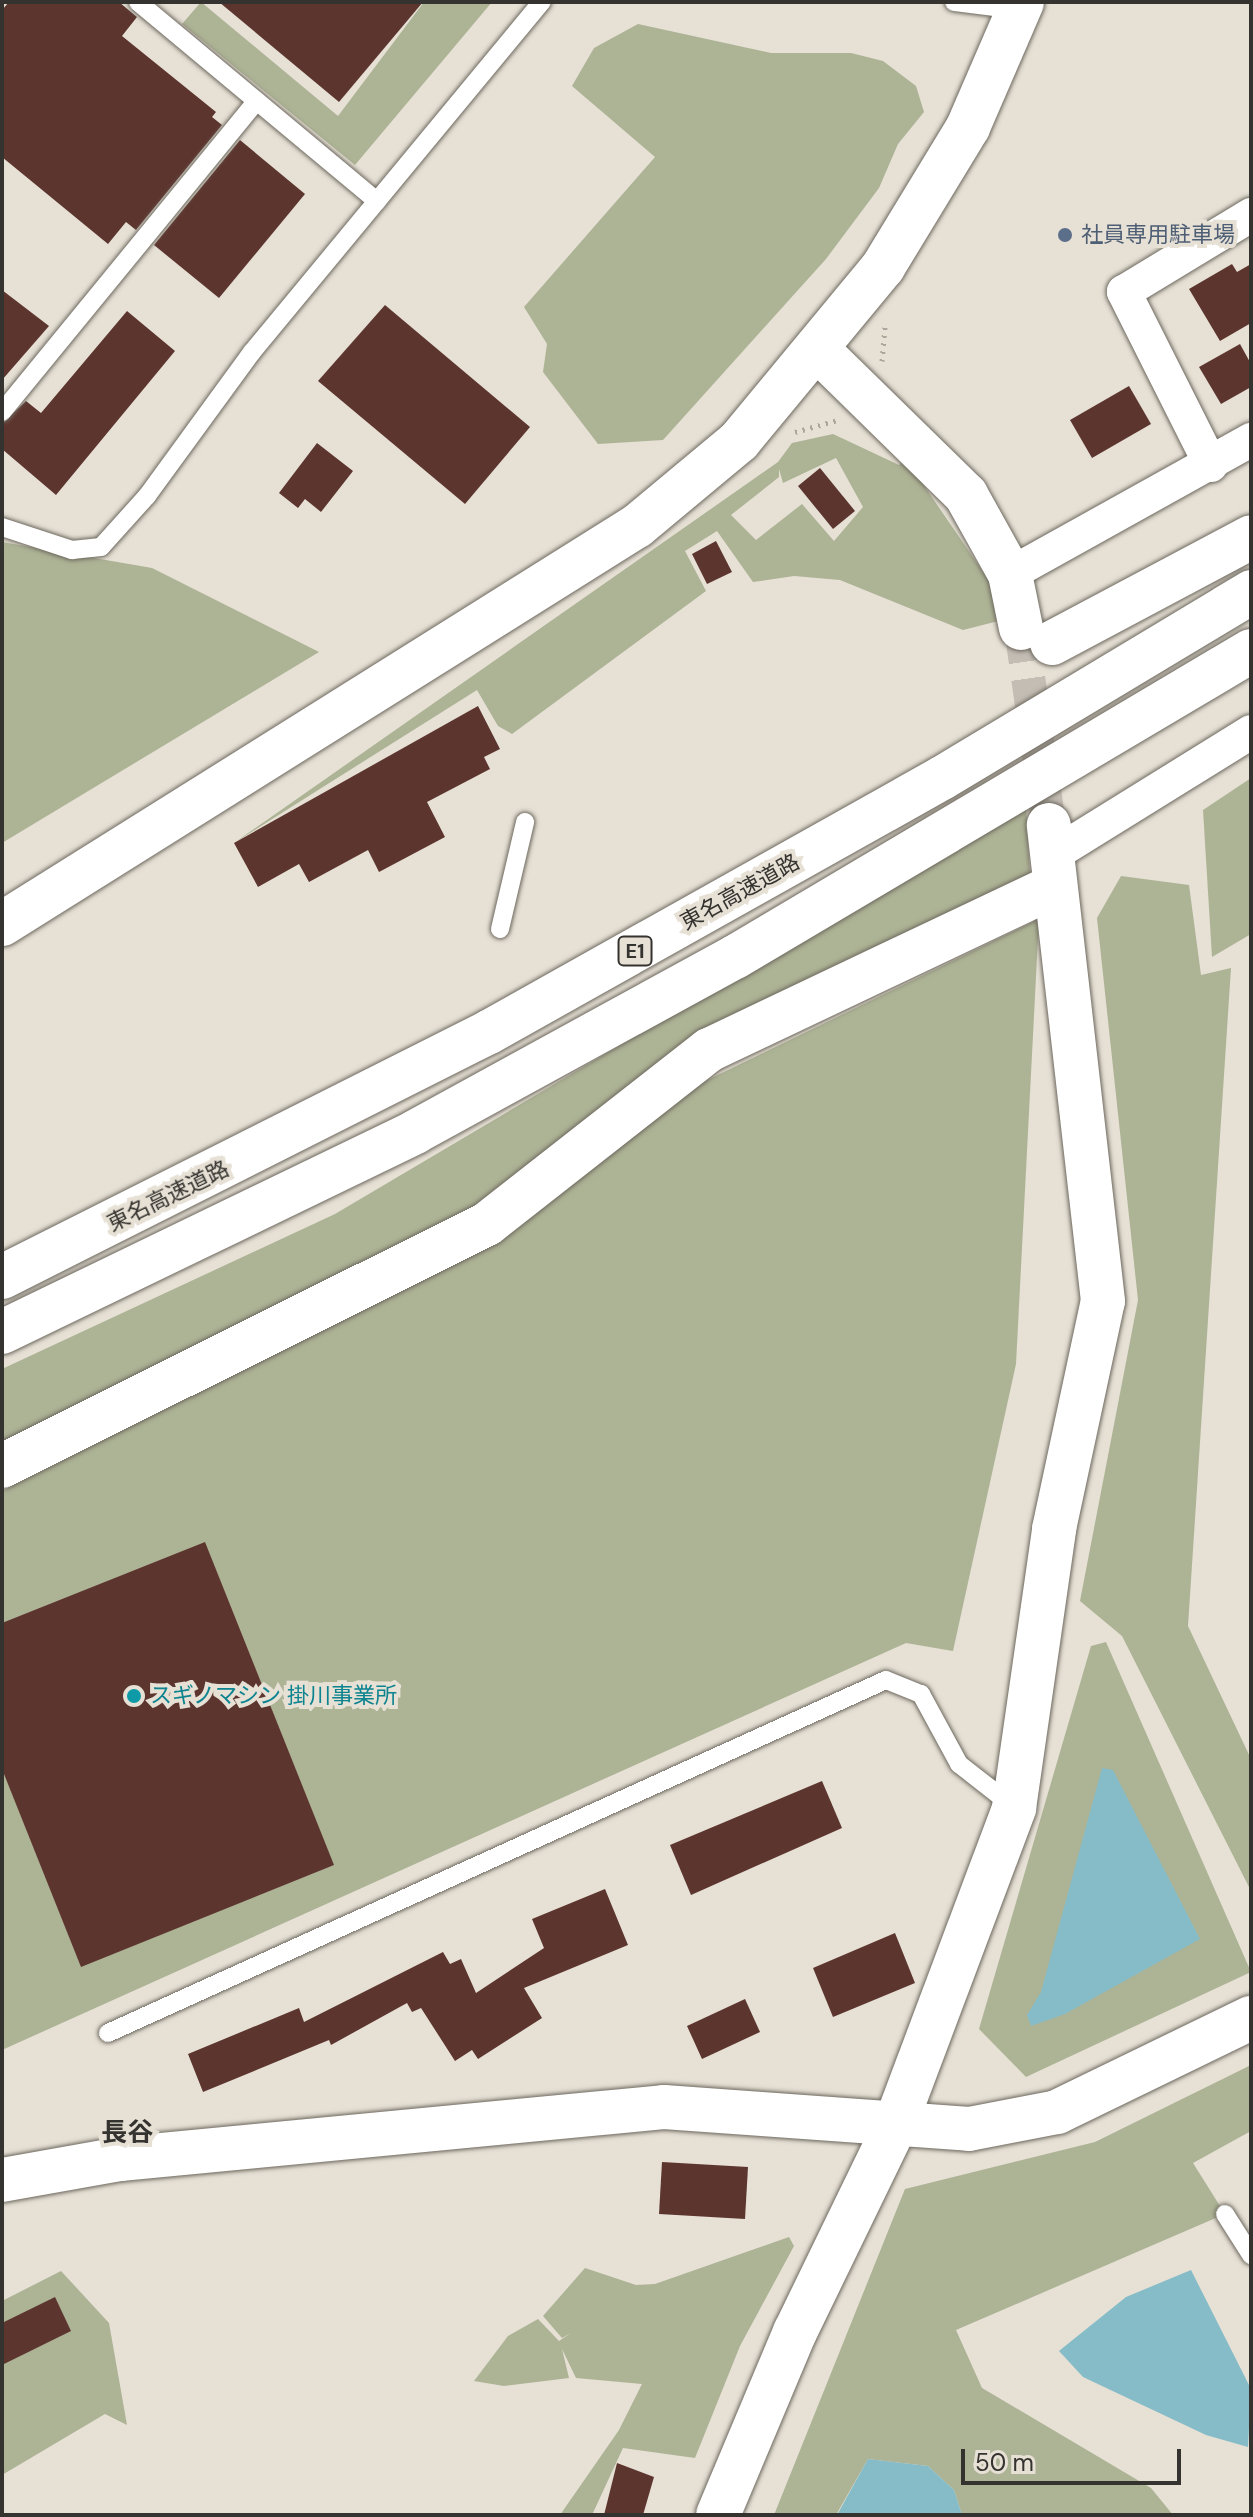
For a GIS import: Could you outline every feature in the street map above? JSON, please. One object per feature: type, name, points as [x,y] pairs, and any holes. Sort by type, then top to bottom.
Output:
[{"type":"main road","points":[[2,924],[637,526],[739,441],[819,351],[883,267],[968,127],[1021,6]]},
{"type":"main road","points":[[819,351],[966,495],[1010,574],[1037,635],[1251,537]]},
{"type":"main road","name":"東名高速道路","points":[[2,1277],[489,1032],[942,778],[1251,592]]},
{"type":"main road","name":"E1","points":[[2,1332],[415,1132],[762,941],[1251,651]]},
{"type":"main road","points":[[2,1466],[487,1224],[709,1050],[1051,856],[1103,1301],[1054,1529],[1014,1808],[894,2128],[795,2332],[718,2515]]},
{"type":"main road","points":[[2,2180],[120,2159],[664,2107],[894,2128],[969,2129],[1057,2112],[1251,2018]]},
{"type":"street","points":[[1211,465],[1124,292],[1251,215]]},
{"type":"street","points":[[1010,574],[1211,465],[1251,440]]},
{"type":"street","points":[[1051,856],[1251,732]]},
{"type":"lane","points":[[138,2],[377,201]]},
{"type":"lane","points":[[2,527],[72,550],[101,547],[377,201],[542,2]]},
{"type":"lane","points":[[954,2],[1021,6]]},
{"type":"lane","points":[[2,412],[257,101]]},
{"type":"lane","points":[[500,929],[525,822]]},
{"type":"lane","points":[[108,2033],[886,1680],[921,1694],[959,1764],[1014,1808]]},
{"type":"lane","points":[[1225,2214],[1251,2255]]},
{"type":"green space","points":[[201,2],[338,116],[424,2],[492,2],[355,165],[182,24]]},
{"type":"green space","points":[[638,24],[771,53],[851,53],[883,61],[916,86],[924,112],[898,144],[879,188],[826,259],[663,440],[598,444],[543,372],[547,344],[524,307],[655,157],[572,86],[594,48]]},
{"type":"green space","points":[[833,434],[899,465],[905,458],[1014,617],[963,630],[840,580],[794,576],[753,582],[717,531],[685,551],[706,591],[512,734],[498,726],[477,690],[234,843],[778,462],[792,443]],"holes":[[[836,458],[863,507],[834,541],[802,504],[756,540],[731,515],[779,477],[779,469],[783,483]]]},
{"type":"green space","points":[[2,542],[152,568],[319,652],[2,843]]},
{"type":"green space","points":[[1251,778],[1251,934],[1212,957],[1203,810]]},
{"type":"green space","points":[[1026,805],[1030,876],[480,1214],[2,1452],[2,1369],[335,1214]]},
{"type":"green space","points":[[1121,876],[1189,885],[1201,975],[1231,968],[1188,1626],[1251,1759],[1251,1891],[1122,1636],[1080,1601],[1138,1300],[1097,918]]},
{"type":"green space","points":[[1039,919],[1016,1364],[953,1651],[906,1643],[2,2050],[2,1491],[504,1239],[693,1087]]},
{"type":"green space","points":[[1106,1642],[1251,1972],[1026,2077],[979,2029],[1091,1646]]},
{"type":"green space","points":[[1251,2065],[1251,2131],[1193,2163],[1225,2214],[956,2330],[982,2388],[1151,2488],[1173,2515],[962,2515],[954,2490],[928,2466],[868,2459],[836,2515],[774,2515],[905,2189],[1095,2142]]},
{"type":"green space","points":[[789,2237],[794,2246],[740,2346],[695,2458],[623,2448],[592,2515],[560,2515],[619,2430],[642,2384],[576,2378],[562,2349],[569,2378],[504,2386],[474,2381],[508,2336],[538,2319],[559,2341],[571,2333],[562,2338],[543,2316],[585,2268],[636,2285],[655,2284]]},
{"type":"green space","points":[[61,2271],[109,2323],[127,2425],[105,2414],[2,2475],[2,2301]]},
{"type":"water","points":[[1102,1768],[1113,1770],[1200,1939],[1065,2014],[1031,2026],[1027,2015],[1041,1992]]},
{"type":"water","points":[[1191,2270],[1251,2389],[1248,2447],[1206,2435],[1083,2377],[1059,2351],[1126,2297]]},
{"type":"water","points":[[868,2459],[928,2466],[954,2490],[962,2515],[837,2515]]},
{"type":"building","points":[[9,2],[119,2],[137,17],[122,36],[216,112],[212,117],[222,125],[136,230],[126,222],[108,244],[2,157],[2,10]]},
{"type":"building","points":[[219,2],[423,2],[339,102]]},
{"type":"building","points":[[240,140],[305,194],[219,298],[154,245]]},
{"type":"building","points":[[1232,264],[1237,272],[1251,264],[1251,323],[1220,341],[1189,289]]},
{"type":"building","points":[[2,290],[49,326],[2,380]]},
{"type":"building","points":[[385,305],[530,427],[465,504],[318,381]]},
{"type":"building","points":[[127,311],[175,351],[56,495],[2,449],[2,424],[26,401],[41,413]]},
{"type":"building","points":[[1240,344],[1251,364],[1251,387],[1221,404],[1199,367]]},
{"type":"building","points":[[1129,386],[1151,424],[1092,458],[1070,420]]},
{"type":"building","points":[[317,443],[353,471],[321,512],[305,499],[298,508],[279,493]]},
{"type":"building","points":[[820,468],[855,511],[833,529],[798,486]]},
{"type":"building","points":[[716,541],[732,572],[707,584],[692,554]]},
{"type":"building","points":[[478,706],[500,749],[484,757],[490,769],[427,802],[445,837],[379,872],[368,850],[309,882],[299,864],[258,887],[234,843]]},
{"type":"building","name":"スギノマシン 掛川事業所","points":[[205,1542],[334,1865],[81,1967],[2,1769],[2,1623]]},
{"type":"building","points":[[822,1781],[842,1828],[691,1895],[670,1845]]},
{"type":"building","points":[[605,1889],[628,1945],[524,1988],[542,2018],[478,2059],[472,2050],[455,2061],[421,2008],[412,2012],[407,2003],[331,2045],[329,2040],[203,2092],[188,2054],[299,2008],[304,2022],[443,1952],[450,1964],[461,1959],[476,1993],[544,1948],[532,1919]]},
{"type":"building","points":[[895,1933],[915,1983],[833,2017],[813,1968]]},
{"type":"building","points":[[745,1999],[760,2032],[702,2059],[687,2026]]},
{"type":"building","points":[[662,2162],[748,2167],[745,2219],[659,2214]]},
{"type":"building","points":[[55,2297],[71,2331],[2,2365],[2,2323]]},
{"type":"building","points":[[617,2463],[654,2477],[643,2515],[604,2515]]},
{"type":"tunnel","points":[[1021,628],[1049,825]]},
{"type":"place","name":"社員専用駐車場","points":[[1065,235]]},
{"type":"place","name":"スギノマシン 掛川事業所","points":[[134,1696]]},
{"type":"district","name":"長谷","points":[[127,2133]]}]
